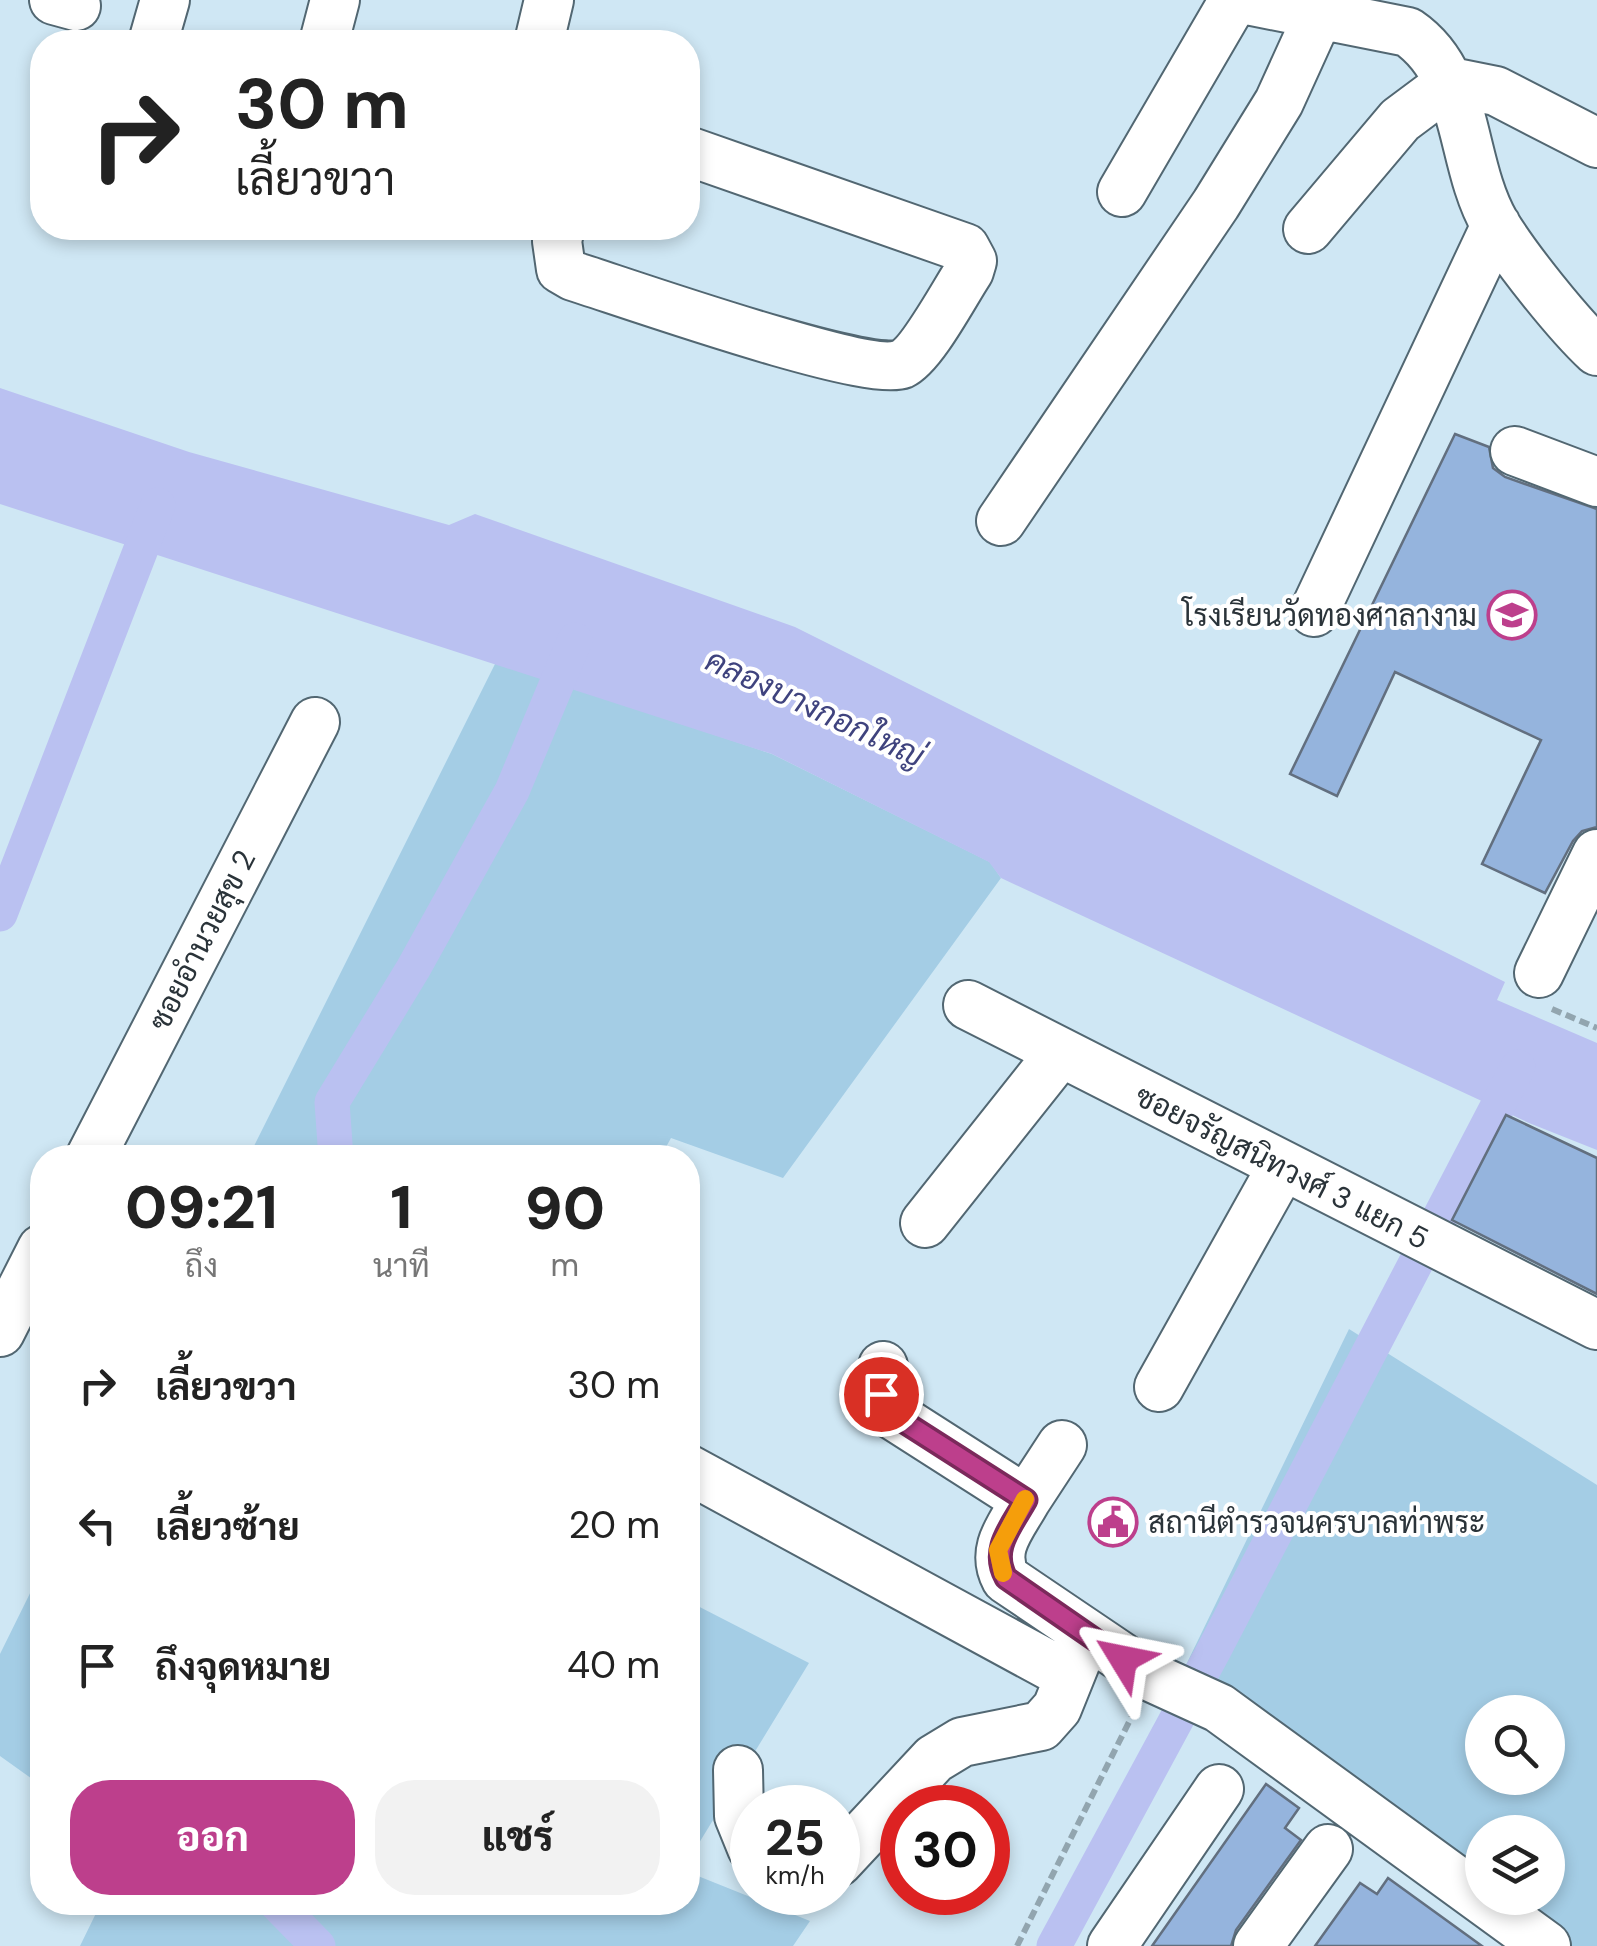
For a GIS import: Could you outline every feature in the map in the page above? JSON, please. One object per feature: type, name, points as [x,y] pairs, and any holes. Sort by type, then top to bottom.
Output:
[{"type":"street","points":[[156,30],[165,0]]},
{"type":"street","points":[[327,30],[335,0]]},
{"type":"street","points":[[542,30],[550,0]]},
{"type":"street","points":[[1122,192],[1234,0]]},
{"type":"street","points":[[1248,0],[1408,32],[1426,44],[1451,82],[1473,174],[1496,225],[1597,351]]},
{"type":"street","points":[[1001,521],[1216,204],[1279,102],[1319,14]]},
{"type":"street","points":[[1308,229],[1400,120],[1451,82],[1496,91],[1597,143]]},
{"type":"street","points":[[556,240],[560,269],[572,276],[814,352],[889,367],[911,359],[968,271],[972,261],[965,248],[700,155]]},
{"type":"street","points":[[1314,612],[1496,225]]},
{"type":"street","points":[[1515,451],[1597,482]]},
{"type":"street","name":"ซอยอำนวยสุข 2","points":[[97,1145],[315,722]]},
{"type":"street","points":[[1539,973],[1597,854]]},
{"type":"street","name":"ซอยจรัญสนิทวงศ์ 3 แยก 5","points":[[968,1005],[1597,1326]]},
{"type":"street","points":[[925,1223],[1060,1053]]},
{"type":"street","points":[[1158,1387],[1282,1168]]},
{"type":"street","points":[[0,1332],[30,1273]]},
{"type":"street","points":[[883,1366],[881,1394],[893,1415],[1026,1500]]},
{"type":"street","points":[[1062,1446],[998,1550],[998,1564],[1006,1578],[1078,1654]]},
{"type":"street","points":[[700,1475],[1078,1654],[1219,1708],[1546,1946]]},
{"type":"street","points":[[860,1838],[934,1759],[962,1742],[1040,1726],[1057,1708],[1078,1654]]},
{"type":"street","points":[[738,1770],[738,1785]]},
{"type":"street","points":[[1112,1946],[1218,1789]]},
{"type":"street","points":[[1258,1946],[1328,1849]]},
{"type":"path","points":[[1017,1946],[1159,1682]]},
{"type":"shaded area","points":[[496,662],[772,754],[990,862],[1001,878],[783,1178],[700,1148],[700,1145],[671,1138],[667,1145],[254,1145]]},
{"type":"shaded area","points":[[1349,1329],[1597,1485],[1597,1946],[1503,1946],[1168,1702]]},
{"type":"shaded area","points":[[30,1593],[30,1777],[0,1756],[0,1654]]},
{"type":"shaded area","points":[[700,1607],[809,1663],[734,1785],[730,1785],[730,1792],[700,1841]]},
{"type":"shaded area","points":[[700,1877],[730,1889],[730,1915],[795,1915],[810,1921],[793,1946],[80,1946],[95,1915],[700,1915]]},
{"type":"water","name":"คลองบางกอกใหญ่","points":[[0,388],[189,452],[449,525],[475,514],[795,627],[1505,982],[1497,1000],[1597,1043],[1597,1150],[1529,1123],[1001,878],[989,862],[772,754],[0,504]]},
{"type":"building","points":[[1455,434],[1489,447],[1493,468],[1505,477],[1597,509],[1597,827],[1582,831],[1573,841],[1545,893],[1482,864],[1541,740],[1395,672],[1337,796],[1290,774]]},
{"type":"building","points":[[1506,1115],[1597,1158],[1597,1294],[1452,1220]]},
{"type":"building","points":[[1266,1784],[1299,1808],[1285,1828],[1301,1840],[1236,1930],[1231,1946],[1152,1946]]},
{"type":"building","points":[[1388,1878],[1482,1946],[1315,1946],[1360,1883],[1377,1894]]},
{"type":"waterway","points":[[0,914],[158,505]]},
{"type":"waterway","points":[[335,1145],[332,1102],[413,969],[512,791],[575,640]]},
{"type":"waterway","points":[[1054,1946],[1214,1650],[1518,1067]]},
{"type":"waterway","points":[[288,1915],[318,1946]]},
{"type":"slow traffic","points":[[1003,1573],[998,1550],[1025,1499]]},
{"type":"place","name":"โรงเรียนวัดทองศาลางาม","points":[[1512,615]]},
{"type":"place","name":"สถานีตำรวจนครบาลท่าพระ","points":[[1113,1522]]},
{"type":"route","points":[[881,1394],[893,1415],[1026,1500],[998,1550],[998,1564],[1006,1578],[1123,1659]]}]
